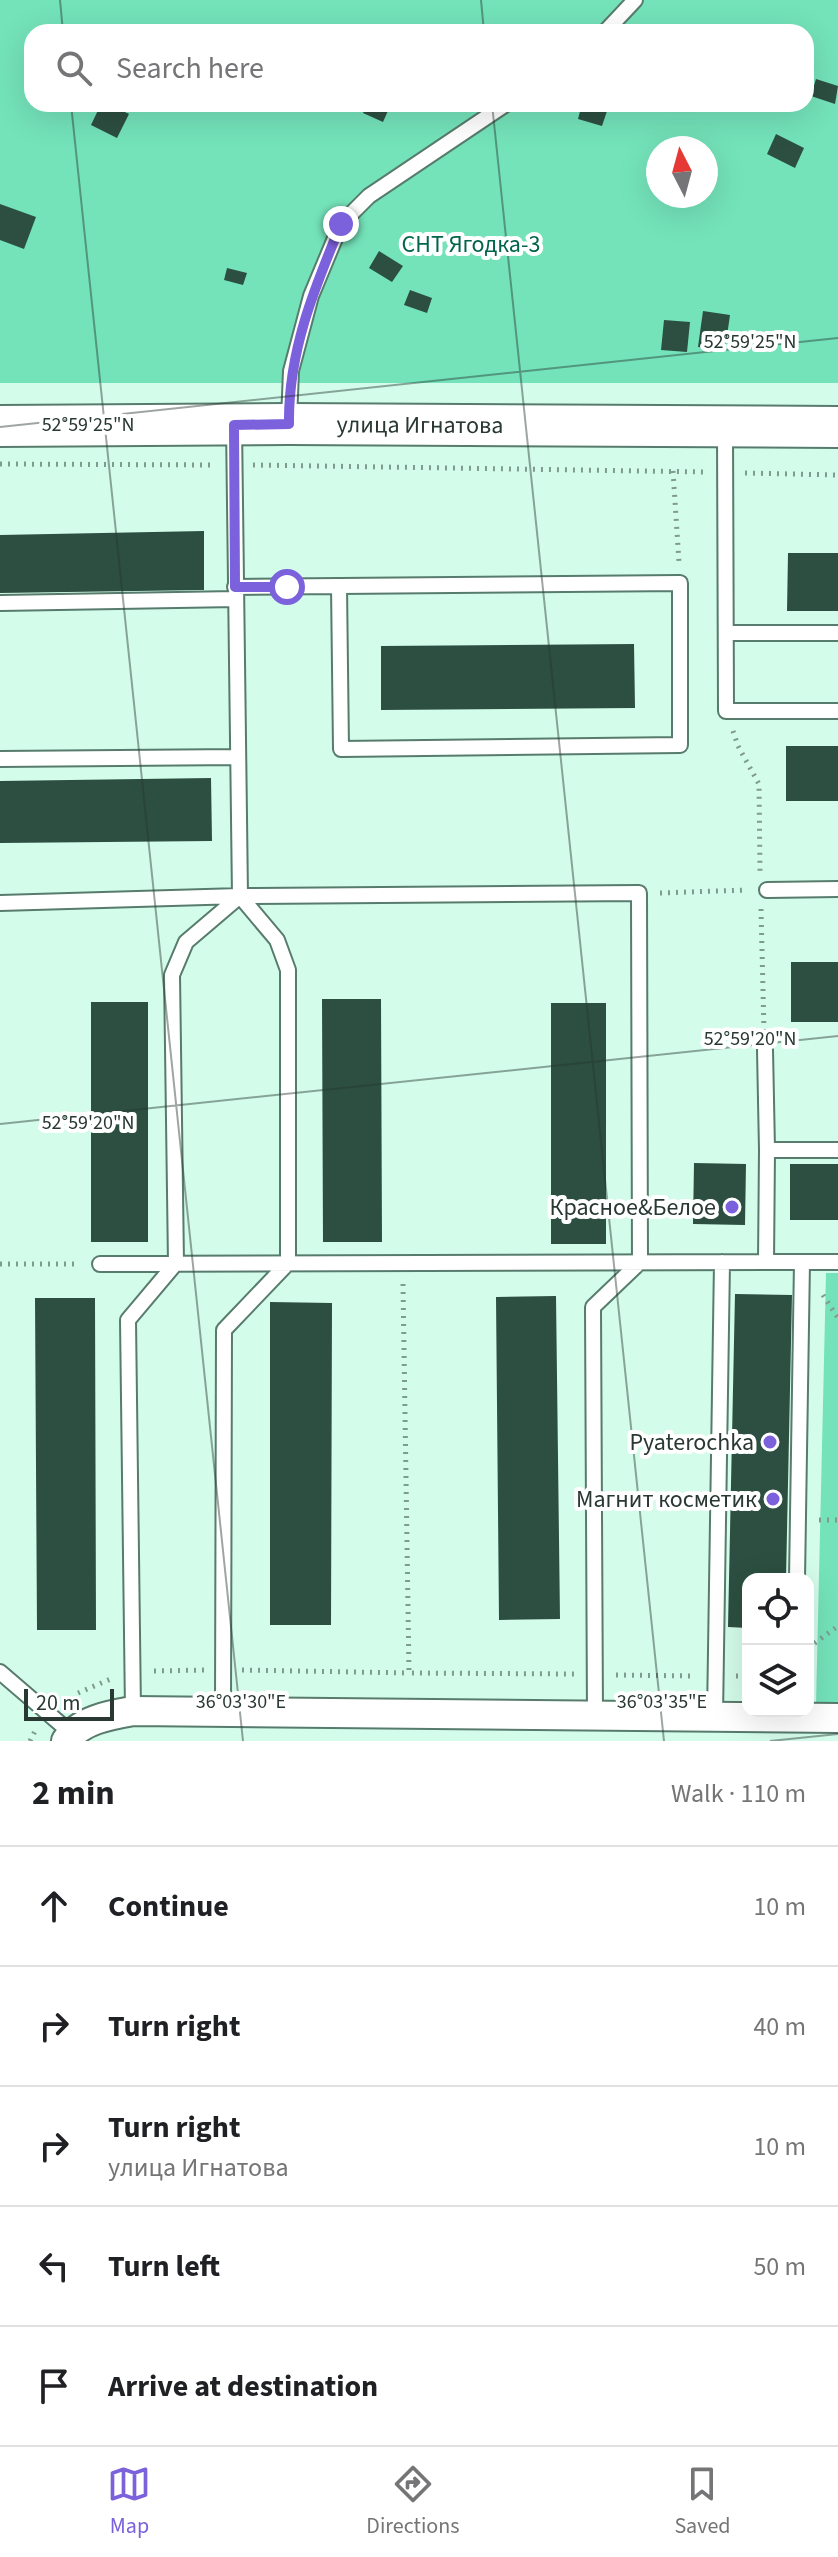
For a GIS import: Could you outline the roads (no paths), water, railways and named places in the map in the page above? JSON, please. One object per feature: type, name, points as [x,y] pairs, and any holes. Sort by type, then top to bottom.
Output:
[{"type":"main road","name":"улица Игнатова","points":[[0,426],[838,427]]},
{"type":"street","points":[[68,1737],[101,1717],[133,1711],[742,1715]]},
{"type":"street","points":[[814,1716],[838,1718]]},
{"type":"lane","points":[[612,24],[635,0]]},
{"type":"lane","points":[[289,424],[291,371],[311,296],[341,224],[369,196],[494,112]]},
{"type":"lane","points":[[223,1711],[224,1330],[288,1263],[288,970],[277,940],[240,896],[234,425]]},
{"type":"lane","points":[[725,426],[726,711],[838,711]]},
{"type":"lane","points":[[0,603],[339,586],[680,583],[680,745],[341,749],[339,586]]},
{"type":"lane","points":[[726,633],[838,633]]},
{"type":"lane","points":[[0,759],[238,757]]},
{"type":"lane","points":[[767,890],[838,889]]},
{"type":"lane","points":[[0,903],[240,896],[639,893],[640,1262],[593,1307],[595,1715]]},
{"type":"lane","points":[[133,1711],[128,1320],[176,1263],[172,975],[186,942],[240,896]]},
{"type":"lane","points":[[765,1050],[766,1262]]},
{"type":"lane","points":[[767,1150],[838,1150]]},
{"type":"lane","points":[[715,1716],[722,1262]]},
{"type":"lane","points":[[797,1573],[802,1262]]},
{"type":"lane","points":[[100,1264],[838,1262]]},
{"type":"lane","points":[[0,1672],[68,1737]]},
{"type":"place","name":"Красное&Белое","points":[[732,1207]]},
{"type":"place","name":"Pyaterochka","points":[[770,1442]]},
{"type":"place","name":"Магнит косметик","points":[[773,1499]]},
{"type":"park label","name":"СНТ Ягодка-3","points":[[471,244]]}]
